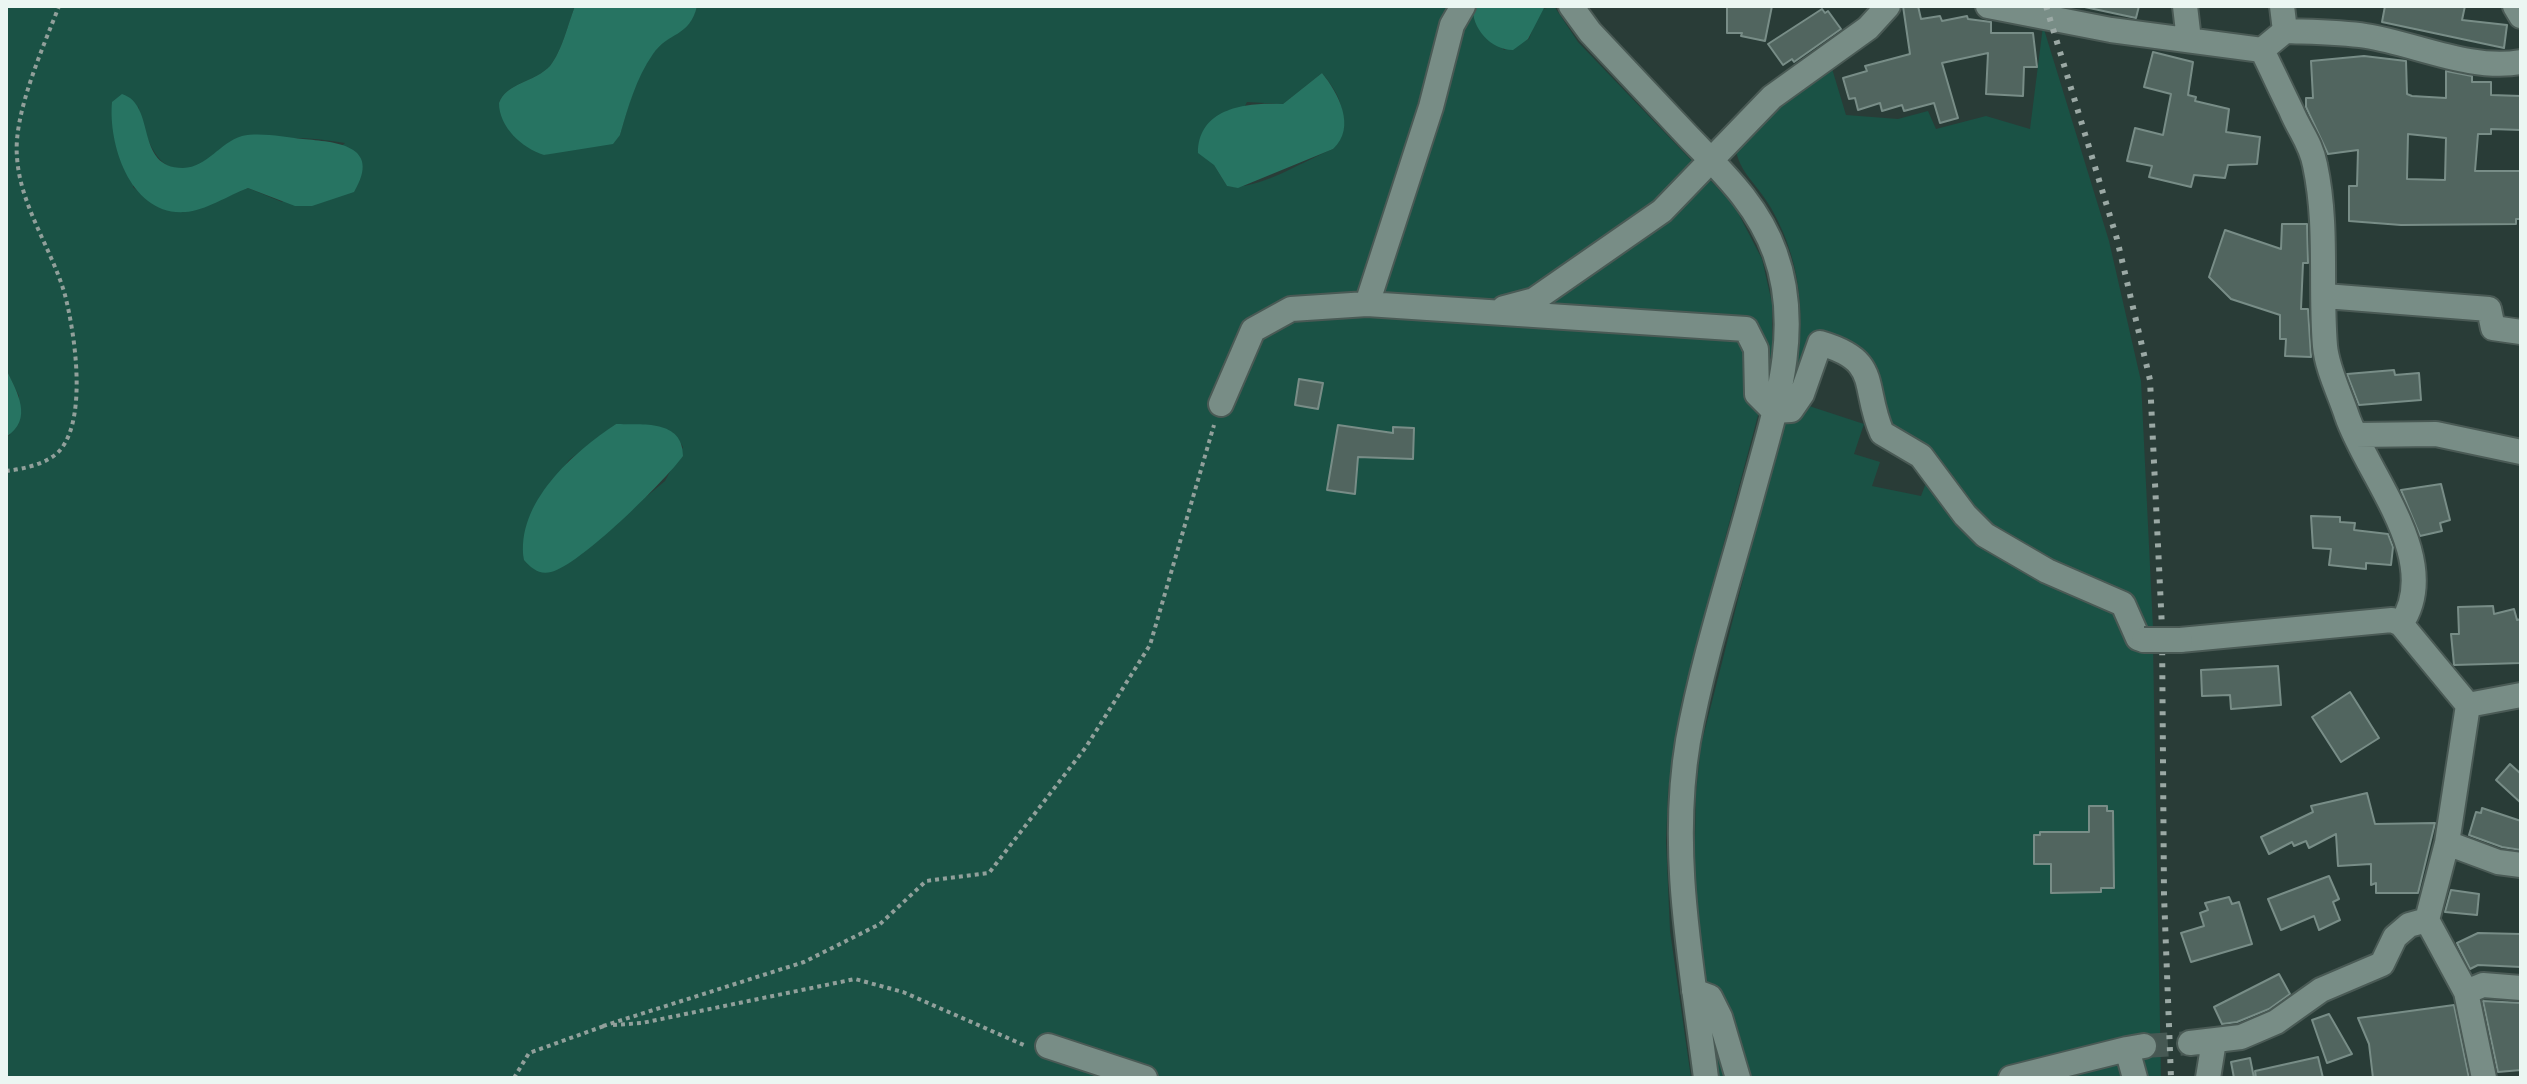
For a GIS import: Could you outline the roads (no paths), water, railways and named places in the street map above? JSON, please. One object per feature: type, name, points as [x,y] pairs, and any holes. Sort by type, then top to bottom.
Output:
[{"type":"street","points":[[1367,304],[1431,107],[1452,25],[1463,6]]},
{"type":"street","points":[[1571,6],[1590,32],[1746,196],[1758,215],[1782,276],[1788,326],[1774,411],[1688,743],[1681,885],[1706,1078]]},
{"type":"street","points":[[1485,313],[1534,300],[1633,234],[1662,211],[1772,97],[1868,28],[1888,6]]},
{"type":"street","points":[[1988,6],[2111,30],[2262,50],[2285,31],[2368,36],[2475,60],[2505,65],[2521,62]]},
{"type":"street","points":[[2185,6],[2189,40]]},
{"type":"street","points":[[2282,6],[2285,31]]},
{"type":"street","points":[[2515,6],[2521,16]]},
{"type":"street","points":[[2262,50],[2292,113],[2307,136],[2315,162],[2325,241],[2325,350],[2355,435],[2409,544],[2413,578],[2411,600],[2401,624]]},
{"type":"street","points":[[2325,296],[2489,309],[2493,328],[2521,332]]},
{"type":"street","points":[[1221,404],[1253,330],[1291,309],[1367,304],[1746,329],[1756,349],[1757,394],[1774,411],[1791,410],[1802,394],[1820,343],[1852,355],[1868,378],[1882,433],[1921,456],[1965,515],[2002,546],[2123,604],[2138,638],[2180,640],[2319,624],[2392,620],[2401,624],[2468,705],[2447,843],[2427,920],[2466,992],[2484,1078]]},
{"type":"street","points":[[2355,435],[2436,434],[2521,452]]},
{"type":"street","points":[[2468,705],[2521,695]]},
{"type":"street","points":[[2447,843],[2498,862],[2521,865]]},
{"type":"street","points":[[2208,1078],[2202,1042],[2241,1037],[2276,1022],[2321,990],[2382,964],[2395,937],[2409,925],[2427,920]]},
{"type":"street","points":[[2466,992],[2483,985],[2521,988]]},
{"type":"street","points":[[1694,991],[1710,997],[1720,1017],[1738,1078]]},
{"type":"street","points":[[1048,1046],[1145,1078]]},
{"type":"street","points":[[2011,1078],[2136,1048],[2135,1078]]},
{"type":"tunnel","points":[[2144,1046],[2190,1043]]},
{"type":"railway","points":[[2046,6],[2117,239],[2150,380],[2162,628],[2164,895],[2171,1078]]}]
